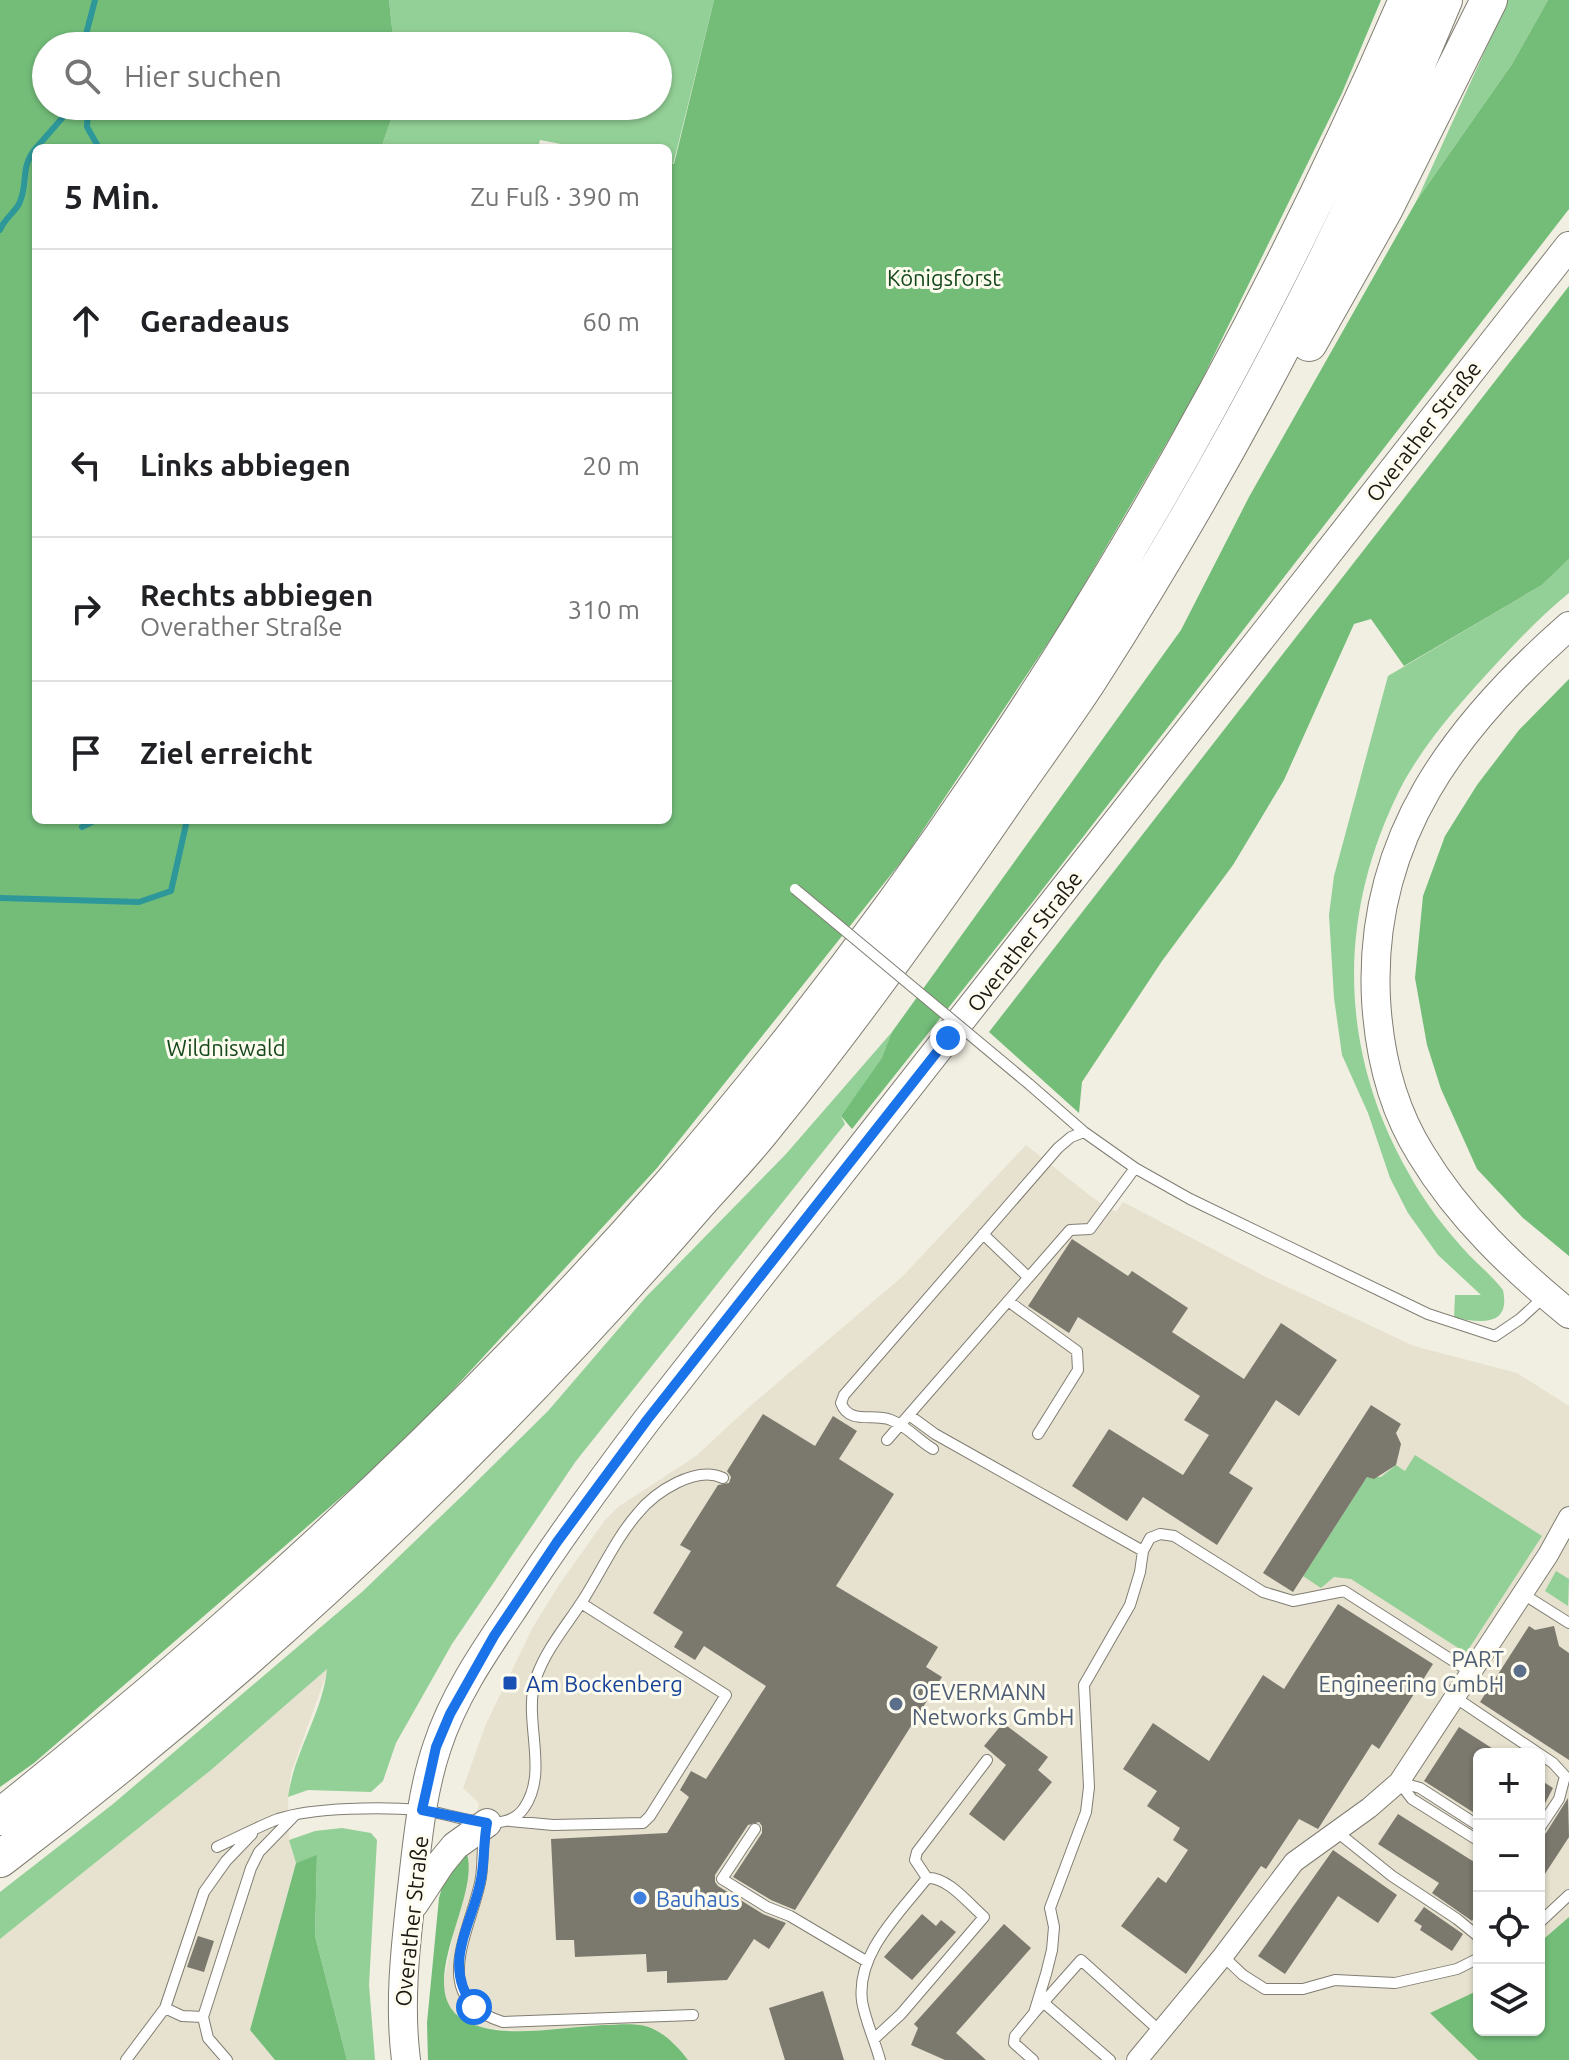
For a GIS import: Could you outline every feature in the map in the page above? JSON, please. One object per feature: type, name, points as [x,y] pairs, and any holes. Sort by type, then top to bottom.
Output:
[{"type":"highway","points":[[0,1817],[128,1714],[313,1553],[500,1371],[671,1185],[875,929],[1013,728],[1160,493],[1295,244],[1407,0]]},
{"type":"highway","points":[[0,1859],[120,1766],[356,1561],[470,1452],[586,1331],[764,1128],[864,1002],[1087,682],[1189,513],[1295,319],[1356,198],[1444,0]]},
{"type":"highway","points":[[1087,682],[1170,578],[1281,392],[1384,210],[1489,0]]},
{"type":"main road","name":"Overather Straße","points":[[406,2060],[401,2021],[409,1911],[422,1810],[436,1747],[465,1685],[494,1636],[592,1492],[1569,246]]},
{"type":"main road","points":[[1569,626],[1483,708],[1440,766],[1403,835],[1388,876],[1376,950],[1377,1018],[1383,1063],[1405,1124],[1421,1155],[1466,1217],[1498,1252],[1569,1314]]},
{"type":"main road","points":[[409,1911],[455,1846],[499,1822]]},
{"type":"street","points":[[1137,2060],[1223,1956],[1294,1862],[1369,1808],[1399,1782],[1523,1594],[1569,1517]]},
{"type":"lane","points":[[795,889],[1084,1132],[1135,1168],[1190,1199],[1428,1314],[1470,1330],[1495,1336],[1547,1295]]},
{"type":"lane","points":[[933,1449],[889,1418],[851,1416],[843,1411],[841,1403],[844,1395],[1058,1148],[1071,1137],[1084,1132]]},
{"type":"lane","points":[[887,1440],[1070,1230],[1090,1229],[1135,1168]]},
{"type":"lane","points":[[983,1234],[1028,1277]]},
{"type":"lane","points":[[1008,1301],[1077,1351],[1078,1370],[1038,1434]]},
{"type":"lane","points":[[909,1415],[935,1434],[1143,1551]]},
{"type":"lane","points":[[693,2015],[503,2022],[487,2017],[474,2007],[464,1994],[458,1975],[459,1958],[481,1881],[483,1843],[499,1822],[524,1810],[533,1786],[532,1697],[536,1679],[551,1648],[638,1512],[677,1483],[694,1476],[713,1474],[723,1478]]},
{"type":"lane","points":[[1034,2013],[1052,1950],[1054,1927],[1050,1908],[1086,1812],[1089,1787],[1084,1685],[1130,1605],[1143,1551],[1150,1538],[1160,1534],[1174,1536],[1263,1592],[1293,1601],[1344,1591],[1472,1673]]},
{"type":"lane","points":[[1523,1594],[1569,1623]]},
{"type":"lane","points":[[217,1847],[296,1814],[379,1809],[422,1810],[499,1822],[553,1825],[643,1823],[726,1695],[581,1603]]},
{"type":"lane","points":[[1456,1698],[1553,1763],[1565,1776],[1559,1799],[1545,1820]]},
{"type":"lane","points":[[927,1878],[915,1860],[917,1852],[987,1760]]},
{"type":"lane","points":[[1399,1782],[1420,1788],[1473,1822]]},
{"type":"lane","points":[[1399,1782],[1412,1799],[1473,1837]]},
{"type":"lane","points":[[227,2060],[208,2038],[203,2017],[251,1868],[259,1852],[296,1814]]},
{"type":"lane","points":[[126,2060],[165,2008],[204,1892],[226,1861],[259,1827]]},
{"type":"lane","points":[[755,1829],[722,1879],[866,1961]]},
{"type":"lane","points":[[1336,1831],[1392,1876],[1473,1932]]},
{"type":"lane","points":[[874,2039],[901,2014],[984,1917],[936,1877],[927,1878],[866,1961],[862,2002],[880,2060]]},
{"type":"lane","points":[[1545,1917],[1569,1895]]},
{"type":"lane","points":[[1223,1956],[1243,1975],[1265,1989],[1303,1989],[1335,1980],[1395,1983],[1457,1969],[1473,1961]]},
{"type":"lane","points":[[1033,2060],[1014,2043],[1015,2036],[1081,1960],[1161,2032]]},
{"type":"lane","points":[[1044,2003],[1110,2060]]},
{"type":"lane","points":[[165,2008],[182,2016],[203,2017]]},
{"type":"shaded area","points":[[1026,1145],[1093,1198],[1116,1212],[1123,1202],[1266,1277],[1414,1346],[1517,1373],[1569,1406],[1569,1917],[1545,1938],[1545,1748],[1473,1748],[1473,1993],[1431,2013],[1478,2060],[688,2060],[674,2043],[483,2028],[463,2021],[449,2006],[443,1986],[479,1803],[463,1788],[486,1724],[533,1627],[559,1585],[605,1520],[618,1507],[696,1456],[902,1277]]},
{"type":"shaded area","points":[[329,1667],[291,1773],[289,1840],[296,1863],[250,2030],[275,2060],[0,2060],[0,1939],[211,1770]]},
{"type":"green space","name":"Königsforst","points":[[0,0],[389,0],[392,32],[32,32],[32,120],[391,120],[382,144],[32,144],[32,824],[672,824],[672,164],[714,0],[1381,0],[1342,93],[1194,396],[1066,616],[905,857],[657,1168],[405,1442],[34,1763],[0,1787]]},
{"type":"green space","points":[[389,0],[714,0],[673,165],[672,144],[561,144],[540,140],[539,144],[382,144],[391,120],[672,120],[672,32],[392,32]]},
{"type":"green space","points":[[1508,0],[1548,0],[1512,64],[1417,200]]},
{"type":"green space","points":[[1548,0],[1569,0],[1569,209],[1035,899],[852,1129],[841,1116],[882,1058],[892,1032],[1181,630],[1249,497],[1417,200],[1512,64]]},
{"type":"green space","points":[[1569,286],[1569,559],[1542,585],[1404,666],[1371,619],[1354,624],[1284,780],[1233,865],[1162,961],[1082,1082],[1079,1113],[989,1032]]},
{"type":"green space","points":[[1569,559],[1569,593],[1522,636],[1469,694],[1431,740],[1400,789],[1379,837],[1365,885],[1356,933],[1354,982],[1358,1030],[1368,1078],[1385,1125],[1428,1205],[1460,1245],[1503,1290],[1504,1302],[1498,1317],[1483,1321],[1464,1320],[1454,1318],[1455,1295],[1481,1295],[1438,1255],[1408,1213],[1390,1178],[1368,1113],[1342,1055],[1334,998],[1329,915],[1334,876],[1388,676],[1542,585]]},
{"type":"green space","points":[[1569,679],[1569,1256],[1523,1218],[1477,1169],[1441,1089],[1427,1045],[1415,978],[1423,896],[1445,836],[1477,785],[1519,730]]},
{"type":"green space","points":[[892,1032],[883,1058],[841,1116],[845,1124],[576,1461],[452,1644],[396,1743],[383,1781],[371,1792],[308,1790],[288,1797],[296,1764],[320,1701],[327,1669],[211,1770],[0,1939],[0,1892],[113,1804],[362,1592],[463,1495],[548,1411],[645,1298],[786,1154]]},
{"type":"green space","points":[[1415,1455],[1542,1536],[1466,1653],[1351,1579],[1334,1577],[1321,1588],[1303,1576],[1367,1477],[1381,1477],[1396,1465],[1405,1471]]},
{"type":"green space","points":[[1556,1571],[1569,1579],[1568,1606],[1545,1591]]},
{"type":"green space","points":[[342,1828],[371,1833],[377,1840],[369,1985],[375,2060],[347,2060],[315,1936],[317,1856],[296,1863],[289,1840],[315,1831]]},
{"type":"green space","points":[[467,1854],[464,1897],[445,1973],[445,1994],[455,2012],[475,2025],[504,2031],[621,2024],[646,2026],[667,2038],[688,2060],[428,2060],[427,2023],[439,1898],[446,1873]]},
{"type":"green space","points":[[317,1855],[315,1936],[347,2060],[275,2060],[250,2030],[296,1863]]},
{"type":"green space","points":[[1569,1917],[1569,2060],[1478,2060],[1430,2013],[1473,1993],[1473,2036],[1545,2036],[1545,1938]]},
{"type":"building","points":[[1072,1239],[1128,1276],[1132,1271],[1188,1308],[1172,1332],[1244,1379],[1281,1323],[1337,1360],[1299,1416],[1276,1400],[1229,1473],[1253,1488],[1217,1545],[1143,1497],[1127,1521],[1072,1486],[1109,1429],[1183,1475],[1209,1435],[1184,1420],[1200,1396],[1078,1317],[1069,1333],[1028,1306]]},
{"type":"building","points":[[1371,1405],[1401,1424],[1396,1433],[1401,1444],[1396,1465],[1374,1479],[1367,1477],[1293,1592],[1263,1573]]},
{"type":"building","points":[[763,1414],[815,1446],[833,1416],[857,1431],[839,1459],[894,1494],[836,1586],[938,1647],[926,1667],[942,1677],[795,1910],[771,1900],[733,1877],[762,1833],[759,1822],[748,1825],[715,1875],[718,1886],[763,1914],[786,1923],[769,1949],[754,1939],[727,1980],[667,1983],[667,1971],[647,1972],[646,1954],[575,1957],[574,1940],[556,1940],[551,1839],[667,1833],[689,1797],[680,1790],[691,1771],[706,1779],[766,1686],[704,1646],[695,1660],[674,1647],[683,1632],[653,1613],[691,1551],[680,1545],[718,1485],[729,1483],[731,1477],[727,1471]]},
{"type":"building","points":[[1338,1604],[1433,1664],[1379,1749],[1372,1744],[1318,1829],[1299,1819],[1266,1869],[1261,1866],[1186,1974],[1121,1926],[1158,1877],[1166,1883],[1188,1850],[1173,1840],[1180,1828],[1147,1806],[1157,1791],[1123,1769],[1153,1723],[1209,1761],[1263,1675],[1284,1689]]},
{"type":"building","points":[[1529,1626],[1535,1630],[1554,1626],[1559,1646],[1569,1653],[1569,1760],[1480,1702]]},
{"type":"building","points":[[1003,1723],[1048,1757],[1038,1770],[1052,1782],[1004,1841],[969,1814],[1006,1765],[984,1746]]},
{"type":"building","points":[[1459,1727],[1492,1748],[1473,1748],[1473,1812],[1424,1781]]},
{"type":"building","points":[[1545,1783],[1553,1788],[1545,1803]]},
{"type":"building","points":[[1568,1798],[1569,1837],[1545,1874],[1546,1833]]},
{"type":"building","points":[[1398,1814],[1473,1861],[1472,1921],[1432,1893],[1439,1883],[1378,1844]]},
{"type":"building","points":[[1333,1850],[1397,1895],[1378,1923],[1338,1896],[1285,1974],[1258,1956]]},
{"type":"building","points":[[1424,1907],[1463,1934],[1452,1951],[1420,1930],[1422,1926],[1414,1921]]},
{"type":"building","points":[[922,1914],[936,1926],[941,1920],[956,1932],[912,1980],[884,1957]]},
{"type":"building","points":[[1004,1924],[1031,1948],[956,2033],[986,2060],[945,2060],[911,2045],[918,2028],[914,2024]]},
{"type":"building","points":[[198,1936],[214,1941],[204,1972],[187,1967]]},
{"type":"building","points":[[823,1991],[844,2060],[785,2060],[769,2008]]},
{"type":"waterway","points":[[87,32],[95,0]]},
{"type":"waterway","points":[[40,144],[60,120]]},
{"type":"waterway","points":[[87,120],[87,127],[97,144]]},
{"type":"waterway","points":[[0,230],[19,204],[32,154]]},
{"type":"waterway","points":[[82,827],[88,824]]},
{"type":"waterway","points":[[0,898],[139,902],[171,891],[186,824]]},
{"type":"place","name":"PART Engineering GmbH","points":[[1520,1671]]},
{"type":"place","name":"Am Bockenberg","points":[[510,1683]]},
{"type":"place","name":"OEVERMANN Networks GmbH","points":[[896,1704]]},
{"type":"place","name":"Bauhaus","points":[[640,1898]]},
{"type":"route","points":[[474,2007],[464,1994],[458,1975],[459,1958],[481,1881],[487,1823],[422,1810],[436,1747],[450,1714],[494,1636],[592,1492],[948,1038]]},
{"type":"park label","name":"Wildniswald","points":[[226,1047]]}]
